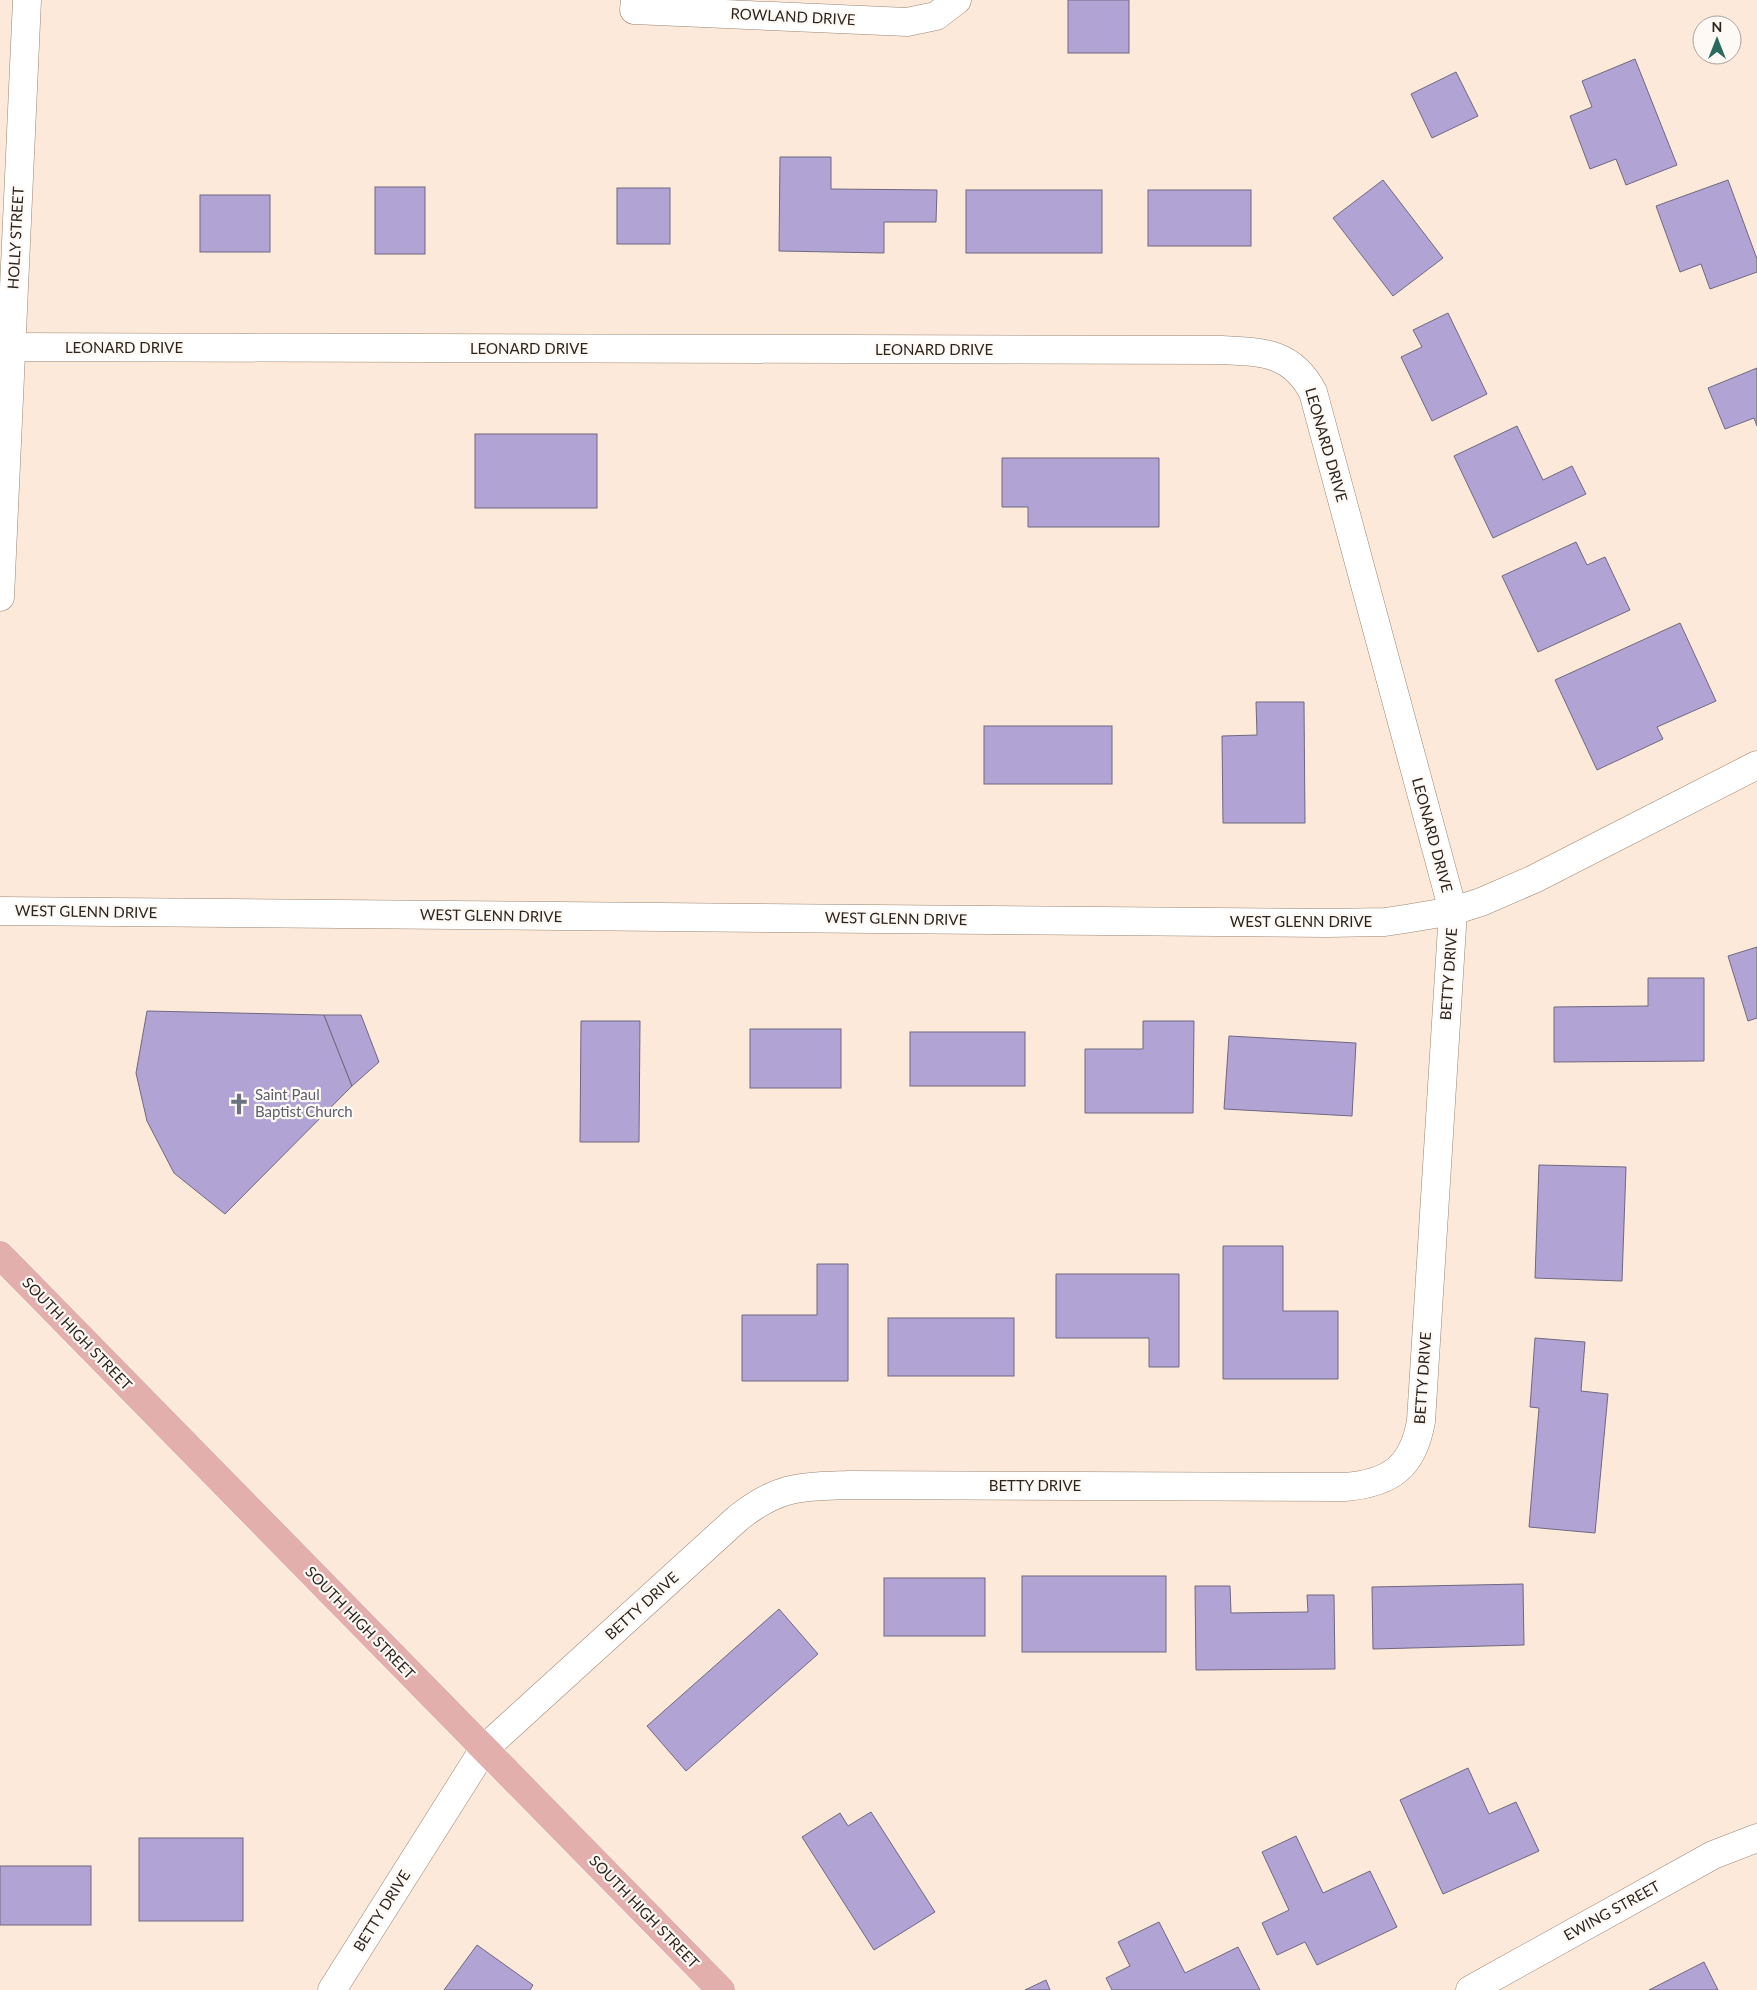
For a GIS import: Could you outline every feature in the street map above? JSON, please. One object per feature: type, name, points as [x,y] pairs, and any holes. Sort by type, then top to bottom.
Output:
[{"type":"main road","name":"SOUTH HIGH STREET","points":[[0,1255],[721,1990]]},
{"type":"street","name":"HOLLY STREET","points":[[0,596],[6,347],[27,0]]},
{"type":"street","name":"ROWLAND DRIVE","points":[[635,0],[634,10],[907,22],[936,16],[956,0]]},
{"type":"street","name":"LEONARD DRIVE","points":[[6,347],[1222,350],[1278,357],[1289,362],[1299,370],[1313,392],[1452,911]]},
{"type":"street","name":"WEST GLENN DRIVE","points":[[0,911],[1385,922],[1452,911],[1508,891],[1757,765]]},
{"type":"street","name":"BETTY DRIVE","points":[[332,1990],[484,1749],[738,1518],[765,1499],[794,1488],[848,1485],[1345,1487],[1365,1485],[1381,1480],[1394,1473],[1406,1462],[1413,1450],[1421,1421],[1452,911]]},
{"type":"street","name":"EWING STREET","points":[[1470,1990],[1713,1855],[1757,1838]]},
{"type":"building","points":[[1068,0],[1129,0],[1129,53],[1068,53]]},
{"type":"building","points":[[1635,59],[1677,165],[1626,185],[1616,159],[1590,169],[1570,116],[1592,107],[1582,81]]},
{"type":"building","points":[[1456,72],[1478,116],[1432,138],[1411,94]]},
{"type":"building","points":[[780,157],[831,157],[831,189],[937,190],[936,222],[884,222],[884,253],[779,251]]},
{"type":"building","points":[[1383,180],[1443,258],[1393,296],[1333,218]]},
{"type":"building","points":[[1728,180],[1757,259],[1757,272],[1710,289],[1701,264],[1680,272],[1656,206]]},
{"type":"building","points":[[375,187],[425,187],[425,254],[375,254]]},
{"type":"building","points":[[617,188],[670,188],[670,244],[617,244]]},
{"type":"building","points":[[966,190],[1102,190],[1102,253],[966,253]]},
{"type":"building","points":[[1148,190],[1251,190],[1251,246],[1148,246]]},
{"type":"building","points":[[200,195],[270,195],[270,252],[200,252]]},
{"type":"building","points":[[1448,313],[1487,394],[1432,421],[1401,357],[1422,347],[1413,330]]},
{"type":"building","points":[[1757,368],[1757,426],[1754,418],[1725,429],[1708,388]]},
{"type":"building","points":[[1517,426],[1543,480],[1572,466],[1586,494],[1493,538],[1454,456]]},
{"type":"building","points":[[475,434],[597,434],[597,508],[475,508]]},
{"type":"building","points":[[1002,458],[1159,458],[1159,527],[1028,527],[1028,507],[1002,507]]},
{"type":"building","points":[[1576,542],[1587,565],[1605,557],[1630,610],[1538,652],[1502,576]]},
{"type":"building","points":[[1680,623],[1716,701],[1657,727],[1663,739],[1597,770],[1555,680]]},
{"type":"building","points":[[1256,702],[1304,702],[1305,823],[1223,823],[1222,736],[1257,735]]},
{"type":"building","points":[[984,726],[1112,726],[1112,784],[984,784]]},
{"type":"building","points":[[1757,947],[1757,1018],[1748,1021],[1728,956]]},
{"type":"building","points":[[1648,978],[1704,978],[1704,1061],[1554,1062],[1554,1007],[1648,1006]]},
{"type":"building","name":"Saint Paul Baptist Church","points":[[147,1011],[324,1015],[352,1086],[225,1214],[174,1173],[147,1121],[136,1073]]},
{"type":"building","points":[[324,1015],[361,1015],[379,1062],[352,1086]]},
{"type":"building","points":[[581,1021],[640,1021],[639,1142],[580,1142]]},
{"type":"building","points":[[1143,1021],[1194,1021],[1193,1113],[1085,1113],[1085,1049],[1143,1049]]},
{"type":"building","points":[[750,1029],[841,1029],[841,1088],[750,1088]]},
{"type":"building","points":[[910,1032],[1025,1032],[1025,1086],[910,1086]]},
{"type":"building","points":[[1229,1036],[1356,1043],[1352,1116],[1224,1109]]},
{"type":"building","points":[[1539,1165],[1626,1167],[1622,1281],[1535,1278]]},
{"type":"building","points":[[1223,1246],[1283,1246],[1283,1311],[1338,1311],[1338,1379],[1223,1379]]},
{"type":"building","points":[[817,1264],[848,1264],[848,1381],[742,1381],[742,1315],[817,1315]]},
{"type":"building","points":[[1056,1274],[1179,1274],[1179,1367],[1149,1367],[1149,1338],[1056,1338]]},
{"type":"building","points":[[888,1318],[1014,1318],[1014,1376],[888,1376]]},
{"type":"building","points":[[1535,1338],[1585,1342],[1581,1391],[1608,1394],[1595,1533],[1529,1527],[1539,1408],[1530,1407]]},
{"type":"building","points":[[1022,1576],[1166,1576],[1166,1652],[1022,1652]]},
{"type":"building","points":[[884,1578],[985,1578],[985,1636],[884,1636]]},
{"type":"building","points":[[1523,1584],[1524,1645],[1373,1649],[1372,1587]]},
{"type":"building","points":[[1195,1586],[1230,1586],[1231,1613],[1308,1612],[1307,1595],[1334,1595],[1335,1669],[1196,1670]]},
{"type":"building","points":[[779,1609],[818,1654],[686,1771],[647,1726]]},
{"type":"building","points":[[1468,1768],[1489,1814],[1516,1802],[1539,1851],[1443,1894],[1400,1800]]},
{"type":"building","points":[[871,1812],[935,1912],[874,1950],[802,1837],[840,1813],[848,1826]]},
{"type":"building","points":[[1296,1836],[1323,1893],[1370,1871],[1397,1927],[1317,1965],[1305,1942],[1277,1955],[1262,1923],[1289,1910],[1262,1852]]},
{"type":"building","points":[[139,1838],[243,1838],[243,1921],[139,1921]]},
{"type":"building","points":[[0,1866],[91,1866],[91,1925],[0,1925]]},
{"type":"building","points":[[1159,1922],[1185,1973],[1238,1947],[1260,1990],[1112,1990],[1106,1978],[1130,1966],[1118,1942]]},
{"type":"building","points":[[477,1945],[533,1985],[530,1990],[444,1990]]},
{"type":"building","points":[[1704,1962],[1718,1990],[1649,1990]]},
{"type":"building","points":[[1046,1980],[1050,1990],[1025,1990]]},
{"type":"place","name":"Saint Paul Baptist Church","points":[[239,1104]]}]
